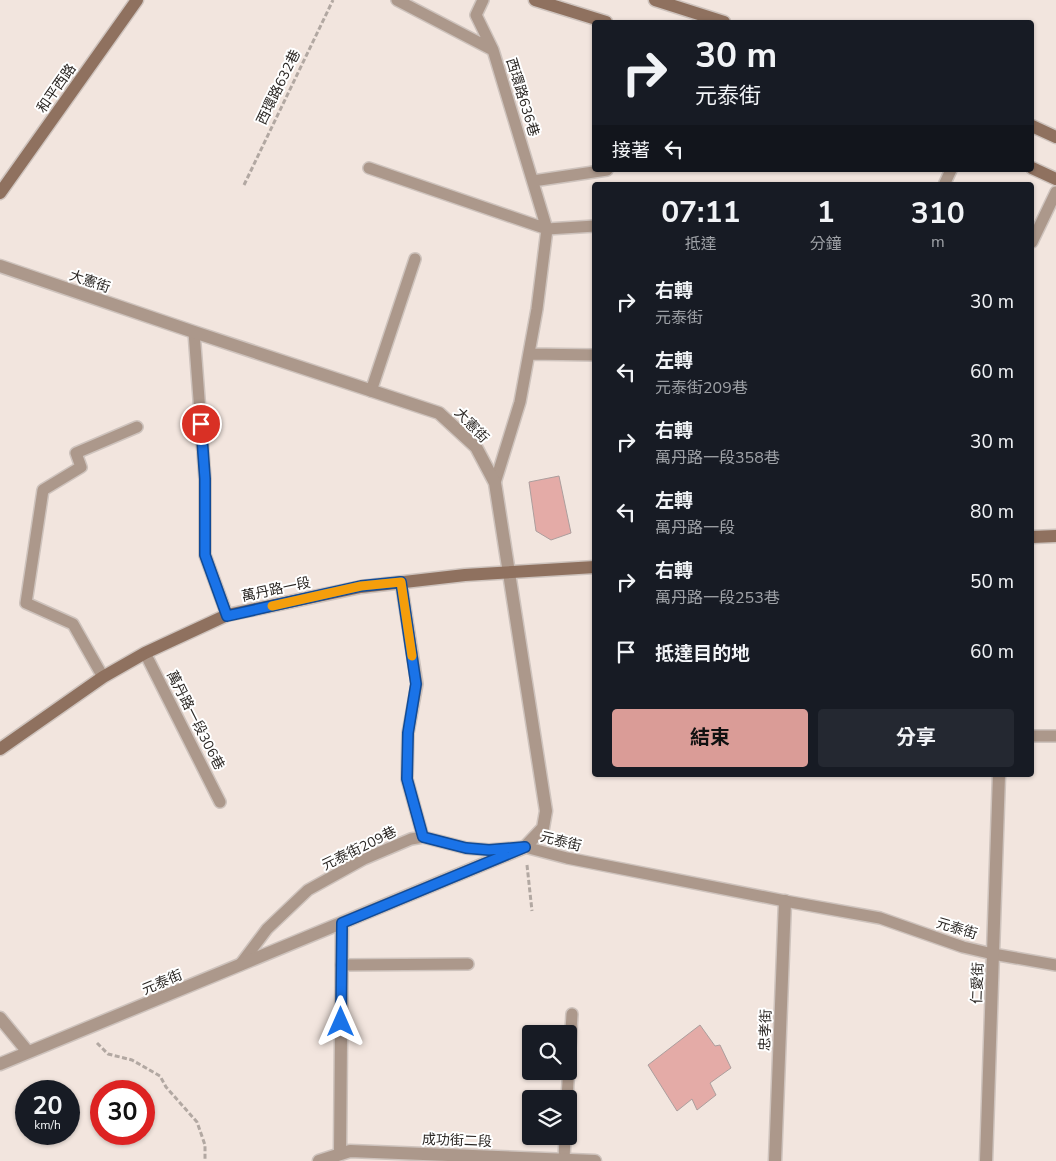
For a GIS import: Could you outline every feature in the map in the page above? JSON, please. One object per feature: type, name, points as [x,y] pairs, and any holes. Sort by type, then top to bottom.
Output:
[{"type":"main road","name":"和平西路","points":[[0,193],[137,0]]},
{"type":"main road","points":[[535,0],[600,20]]},
{"type":"main road","points":[[655,0],[718,20]]},
{"type":"main road","points":[[1034,127],[1056,137]]},
{"type":"main road","points":[[1034,169],[1056,179]]},
{"type":"main road","points":[[1034,537],[1056,536]]},
{"type":"main road","name":"萬丹路一段","points":[[0,749],[103,677],[145,653],[227,616],[361,586],[465,575],[592,567]]},
{"type":"street","name":"大憲街","points":[[0,266],[439,413],[476,446],[495,483],[546,811],[543,828],[525,847]]},
{"type":"street","name":"仁愛街","points":[[986,1161],[999,777]]},
{"type":"street","name":"元泰街","points":[[0,1064],[525,847]]},
{"type":"street","name":"忠孝街","points":[[775,1161],[785,901]]},
{"type":"street","points":[[342,923],[341,965],[346,1155]]},
{"type":"street","points":[[0,1018],[28,1052]]},
{"type":"street","name":"成功街二段","points":[[319,1161],[346,1155],[595,1161]]},
{"type":"lane","name":"西環路636巷","points":[[397,0],[493,50],[548,229],[537,309],[520,402],[495,483]]},
{"type":"lane","points":[[483,0],[476,15],[493,50]]},
{"type":"lane","points":[[369,168],[548,229],[592,226]]},
{"type":"lane","points":[[533,181],[594,172]]},
{"type":"lane","points":[[1034,238],[1056,192]]},
{"type":"lane","points":[[371,391],[415,259]]},
{"type":"lane","points":[[194,332],[205,479],[205,555],[227,616]]},
{"type":"lane","points":[[529,354],[592,355]]},
{"type":"lane","points":[[103,677],[73,624],[26,603],[44,490],[81,467],[76,453],[137,427]]},
{"type":"lane","points":[[401,582],[416,684],[408,733],[407,779],[423,837],[466,848],[489,850],[525,847]]},
{"type":"lane","name":"萬丹路一段306巷","points":[[145,653],[220,802]]},
{"type":"lane","points":[[1034,736],[1056,736]]},
{"type":"lane","name":"元泰街209巷","points":[[240,966],[267,929],[308,890],[364,859],[411,839],[423,837]]},
{"type":"lane","name":"元泰街","points":[[525,847],[567,858],[880,918],[963,947],[1056,965]]},
{"type":"lane","points":[[341,965],[468,964]]},
{"type":"lane","points":[[568,1090],[572,1014]]},
{"type":"lane","points":[[564,1160],[565,1145]]},
{"type":"path","name":"西環路632巷","points":[[244,185],[332,0]]},
{"type":"path","points":[[525,847],[532,911]]},
{"type":"path","points":[[91,1028],[98,1044],[108,1054],[132,1060],[160,1076],[166,1087],[197,1122],[205,1145],[205,1161]]},
{"type":"building","points":[[559,476],[571,533],[551,540],[536,531],[529,482]]},
{"type":"building","points":[[700,1025],[715,1046],[720,1045],[731,1068],[710,1083],[716,1095],[697,1110],[692,1099],[677,1111],[648,1065]]},
{"type":"slow traffic","points":[[272,606],[361,586],[401,582],[412,656]]},
{"type":"route","points":[[201,424],[205,479],[205,555],[227,616],[361,586],[401,582],[416,684],[408,733],[407,779],[423,837],[466,848],[489,850],[525,847],[342,923],[341,1022]]}]
